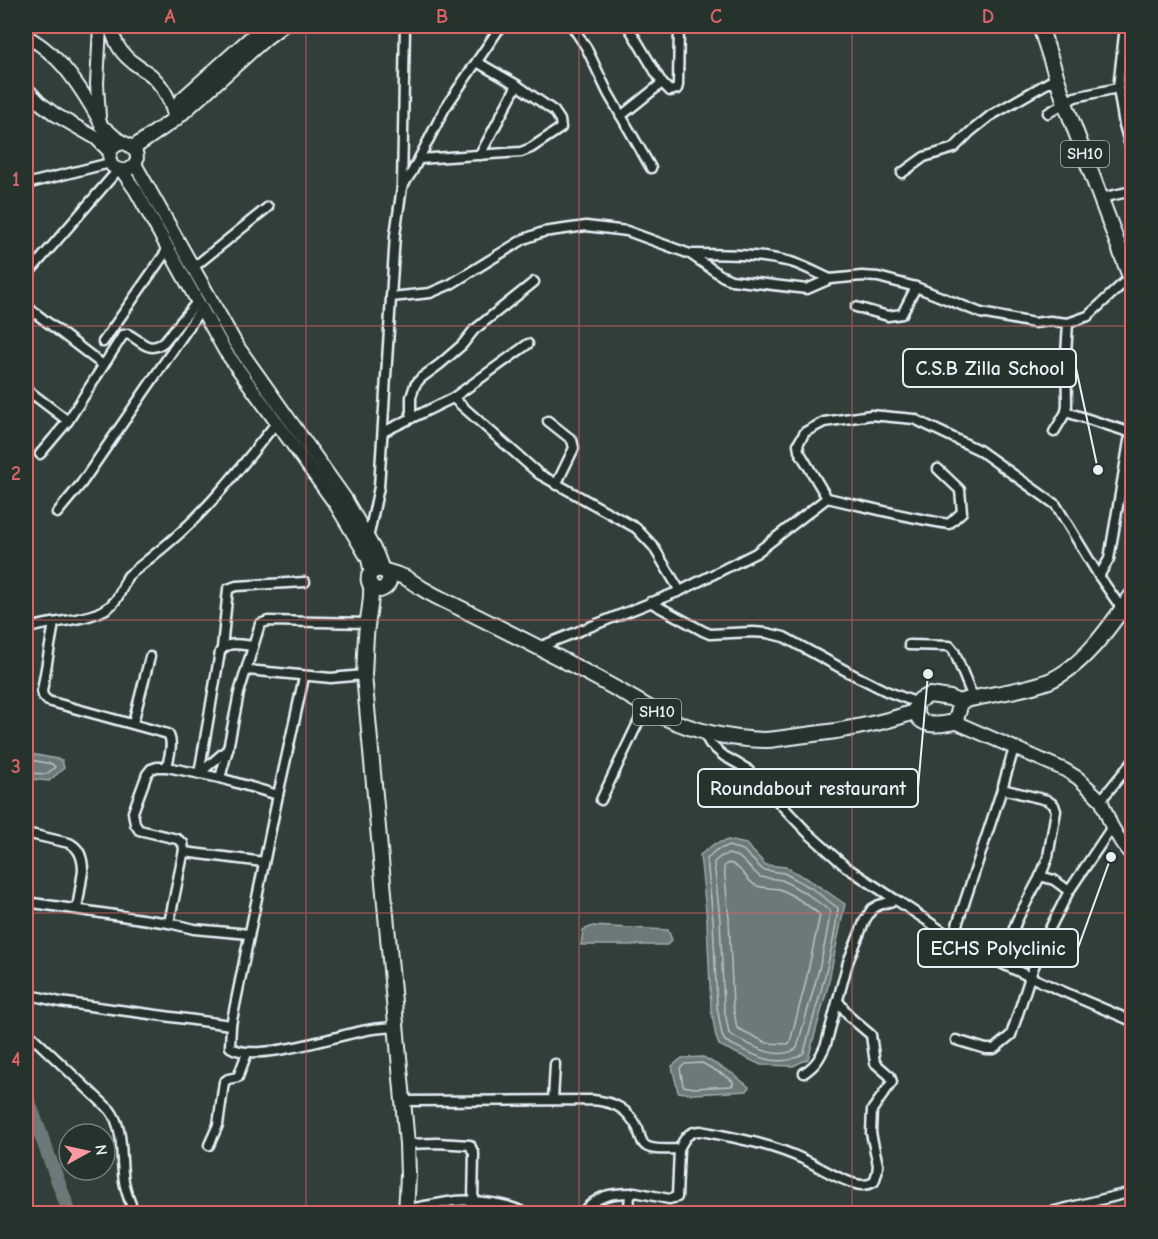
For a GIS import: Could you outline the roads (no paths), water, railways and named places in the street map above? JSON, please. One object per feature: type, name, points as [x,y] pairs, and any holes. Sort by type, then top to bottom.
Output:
[{"type":"main road","points":[[26,31],[30,26]]},
{"type":"main road","points":[[31,39],[62,64],[101,124],[129,146],[137,156],[135,164],[130,169],[114,161],[101,124],[98,110],[100,26]]},
{"type":"main road","points":[[110,26],[121,52],[152,75],[162,86],[176,119]]},
{"type":"main road","points":[[176,119],[174,103],[177,95],[254,26]]},
{"type":"main road","points":[[176,119],[178,105],[183,99],[266,26]]},
{"type":"main road","points":[[114,161],[116,145],[129,146],[176,119],[281,26]]},
{"type":"main road","name":"SH10","points":[[1040,26],[1065,103],[1120,248],[1132,273]]},
{"type":"main road","points":[[26,88],[56,115],[96,138],[136,191],[199,305],[262,392],[345,498],[368,559],[379,580],[368,623],[364,675],[406,1140],[407,1211]]},
{"type":"main road","points":[[135,164],[194,267],[231,347]]},
{"type":"main road","points":[[262,392],[277,422],[363,542]]},
{"type":"main road","name":"SH10","points":[[379,580],[395,587],[420,588],[539,647],[686,727],[737,738],[766,740],[826,733],[896,719],[917,707],[921,699],[930,695],[950,698],[957,702],[1034,686],[1050,680],[1077,663],[1132,596]]},
{"type":"main road","points":[[955,722],[960,710],[957,702]]},
{"type":"main road","points":[[917,707],[917,717],[923,722],[937,725],[955,722],[1065,770],[1078,778],[1101,800],[1112,827],[1132,856]]},
{"type":"street","points":[[363,542],[379,487],[393,259],[402,187],[405,26]]},
{"type":"street","points":[[402,187],[446,108],[501,26]]},
{"type":"street","points":[[572,26],[586,47],[608,93],[651,168]]},
{"type":"street","points":[[628,26],[662,83],[670,91],[677,89],[679,26]]},
{"type":"street","points":[[1125,26],[1118,88],[1129,128],[1132,153]]},
{"type":"street","points":[[419,159],[522,152],[561,128],[560,120],[554,111],[517,85],[477,62]]},
{"type":"street","points":[[902,173],[924,156],[954,148],[990,116],[1058,77]]},
{"type":"street","points":[[621,116],[662,83]]},
{"type":"street","points":[[480,155],[517,85]]},
{"type":"street","points":[[1048,113],[1075,97],[1118,88]]},
{"type":"street","points":[[26,184],[114,161]]},
{"type":"street","points":[[26,276],[114,161]]},
{"type":"street","points":[[1101,198],[1132,191]]},
{"type":"street","points":[[194,267],[267,207]]},
{"type":"street","points":[[392,297],[430,293],[451,284],[524,239],[543,232],[586,226],[627,231],[690,254],[731,280],[807,289],[830,279],[878,276],[916,287],[981,313],[1034,323],[1050,321],[1068,323],[1088,316],[1132,273]]},
{"type":"street","points":[[104,342],[168,249]]},
{"type":"street","points":[[690,254],[723,254],[782,260],[830,279]]},
{"type":"street","points":[[411,418],[411,397],[415,385],[421,378],[462,345],[474,330],[534,282]]},
{"type":"street","points":[[856,307],[888,316],[903,314],[916,287]]},
{"type":"street","points":[[40,454],[68,420],[123,335],[128,334],[147,347],[158,346],[199,305]]},
{"type":"street","points":[[57,513],[81,484],[199,305]]},
{"type":"street","points":[[26,306],[103,365]]},
{"type":"street","points":[[1054,432],[1067,404],[1068,323]]},
{"type":"street","points":[[383,432],[453,398],[528,344]]},
{"type":"street","points":[[26,389],[68,420]]},
{"type":"street","points":[[453,398],[539,474],[636,528],[653,546],[680,591]]},
{"type":"street","points":[[1065,412],[1132,433],[1128,441],[1109,559],[1099,576]]},
{"type":"street","points":[[938,469],[960,490],[962,512],[949,524],[908,518],[827,498],[798,444],[806,432],[824,423],[871,415],[914,419],[979,450],[1056,505],[1122,609]]},
{"type":"street","points":[[548,421],[572,440],[574,448],[556,484]]},
{"type":"street","points":[[26,629],[71,621],[109,608],[120,595],[128,576],[183,531],[201,513],[277,422]]},
{"type":"street","points":[[539,647],[680,591],[756,553],[827,498]]},
{"type":"street","points":[[199,774],[222,648],[228,589],[305,582]]},
{"type":"street","points":[[650,602],[710,634],[753,632],[784,637],[917,707]]},
{"type":"street","points":[[220,778],[239,693],[260,624],[268,621],[368,623]]},
{"type":"street","points":[[54,623],[43,696],[48,701],[168,734],[171,738],[167,767]]},
{"type":"street","points":[[222,648],[235,644],[253,646]]},
{"type":"street","points":[[909,645],[950,646],[973,698]]},
{"type":"street","points":[[133,723],[150,657]]},
{"type":"street","points":[[247,670],[304,677],[331,678],[364,675]]},
{"type":"street","points":[[304,677],[249,934],[231,1025],[230,1047],[247,1053],[273,1051],[367,1030],[395,1027]]},
{"type":"street","points":[[601,800],[646,706]]},
{"type":"street","points":[[703,732],[710,744],[747,770],[807,832],[846,867],[953,937],[1047,985],[1132,1021]]},
{"type":"street","points":[[953,937],[1014,748]]},
{"type":"street","points":[[199,774],[228,749]]},
{"type":"street","points":[[1101,800],[1132,762]]},
{"type":"street","points":[[169,923],[184,852],[183,843],[177,839],[139,831],[135,824],[134,812],[147,774],[157,767],[167,767],[220,778],[278,795]]},
{"type":"street","points":[[1002,789],[1047,800],[1054,805],[1056,811],[1048,857],[1011,937]]},
{"type":"street","points":[[956,1040],[986,1049],[994,1049],[1011,1035],[1045,938],[1069,891],[1112,827]]},
{"type":"street","points":[[26,833],[69,843],[78,850],[83,871],[77,909]]},
{"type":"street","points":[[184,852],[264,862]]},
{"type":"street","points":[[1041,876],[1053,880],[1069,891]]},
{"type":"street","points":[[804,1073],[813,1067],[820,1056],[848,962],[865,920],[872,909],[896,900]]},
{"type":"street","points":[[26,902],[169,923],[194,929],[249,934]]},
{"type":"street","points":[[26,994],[60,1002],[231,1025]]},
{"type":"street","points":[[581,1214],[594,1201],[613,1193],[640,1192],[669,1199],[676,1197],[679,1149],[686,1136],[698,1131],[762,1144],[804,1159],[842,1180],[855,1184],[874,1182],[878,1165],[871,1133],[872,1110],[892,1082],[890,1076],[875,1063],[871,1035],[851,1018],[838,1001]]},
{"type":"street","points":[[26,1031],[114,1116],[120,1140],[125,1186],[135,1214]]},
{"type":"street","points":[[209,1145],[218,1125],[224,1082],[238,1077],[247,1053]]},
{"type":"street","points":[[553,1100],[555,1064]]},
{"type":"street","points":[[402,1101],[593,1100],[609,1102],[623,1108],[637,1127],[646,1146],[679,1149]]},
{"type":"street","points":[[406,1140],[470,1146],[474,1154],[473,1202]]},
{"type":"street","points":[[1043,1214],[1132,1192]]},
{"type":"street","points":[[628,1214],[630,1196],[633,1193]]},
{"type":"street","points":[[407,1211],[457,1201],[499,1204],[522,1210],[525,1214]]},
{"type":"water","points":[[26,753],[62,760],[64,768],[49,781],[31,779],[26,789]]},
{"type":"water","points":[[728,840],[746,844],[766,865],[786,867],[845,904],[827,990],[808,1059],[793,1066],[761,1065],[719,1045],[716,1037],[711,1008],[707,920],[700,855],[714,844]]},
{"type":"water","points":[[593,926],[668,930],[672,940],[667,945],[581,945],[583,930]]},
{"type":"water","points":[[703,1057],[732,1073],[749,1087],[747,1091],[694,1094],[678,1092],[672,1066],[682,1058]]},
{"type":"waterway","points":[[26,1099],[70,1214]]},
{"type":"place","name":"C.S.B Zilla School","points":[[1098,470]]},
{"type":"place","name":"Roundabout restaurant","points":[[928,674]]},
{"type":"place","name":"ECHS Polyclinic","points":[[1111,857]]}]
